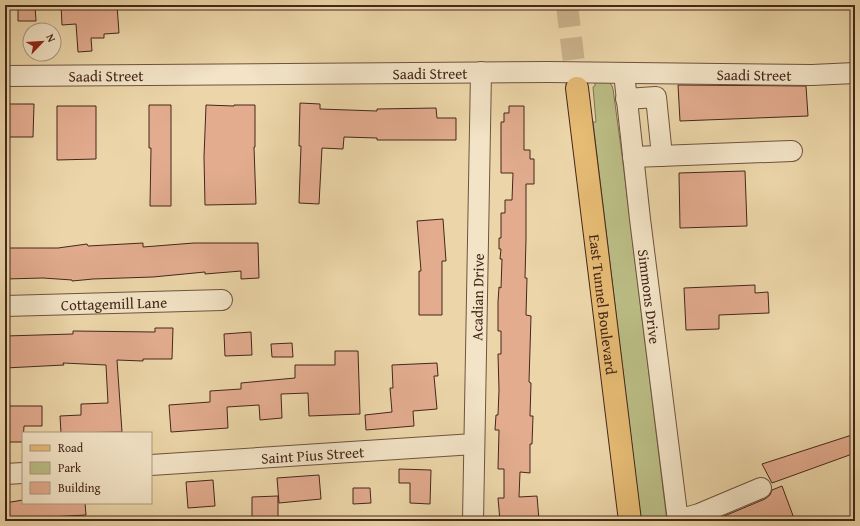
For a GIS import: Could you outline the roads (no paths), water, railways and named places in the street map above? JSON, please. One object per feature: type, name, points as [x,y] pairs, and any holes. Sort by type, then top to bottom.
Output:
[{"type":"main road","name":"East Tunnel Boulevard","points":[[577,88],[630,521]]},
{"type":"street","name":"Saadi Street","points":[[5,76],[481,72],[855,73]]},
{"type":"street","name":"Acadian Drive","points":[[473,521],[481,72]]},
{"type":"street","name":"Simmons Drive","points":[[624,73],[678,521]]},
{"type":"street","points":[[626,99],[656,97],[662,156]]},
{"type":"street","points":[[633,157],[792,151]]},
{"type":"street","name":"Cottagemill Lane","points":[[5,306],[222,300]]},
{"type":"street","name":"Saint Pius Street","points":[[152,465],[474,444]]},
{"type":"street","points":[[5,474],[22,473]]},
{"type":"street","points":[[678,521],[699,514],[761,488]]},
{"type":"tunnel","points":[[567,5],[577,88]]}]
